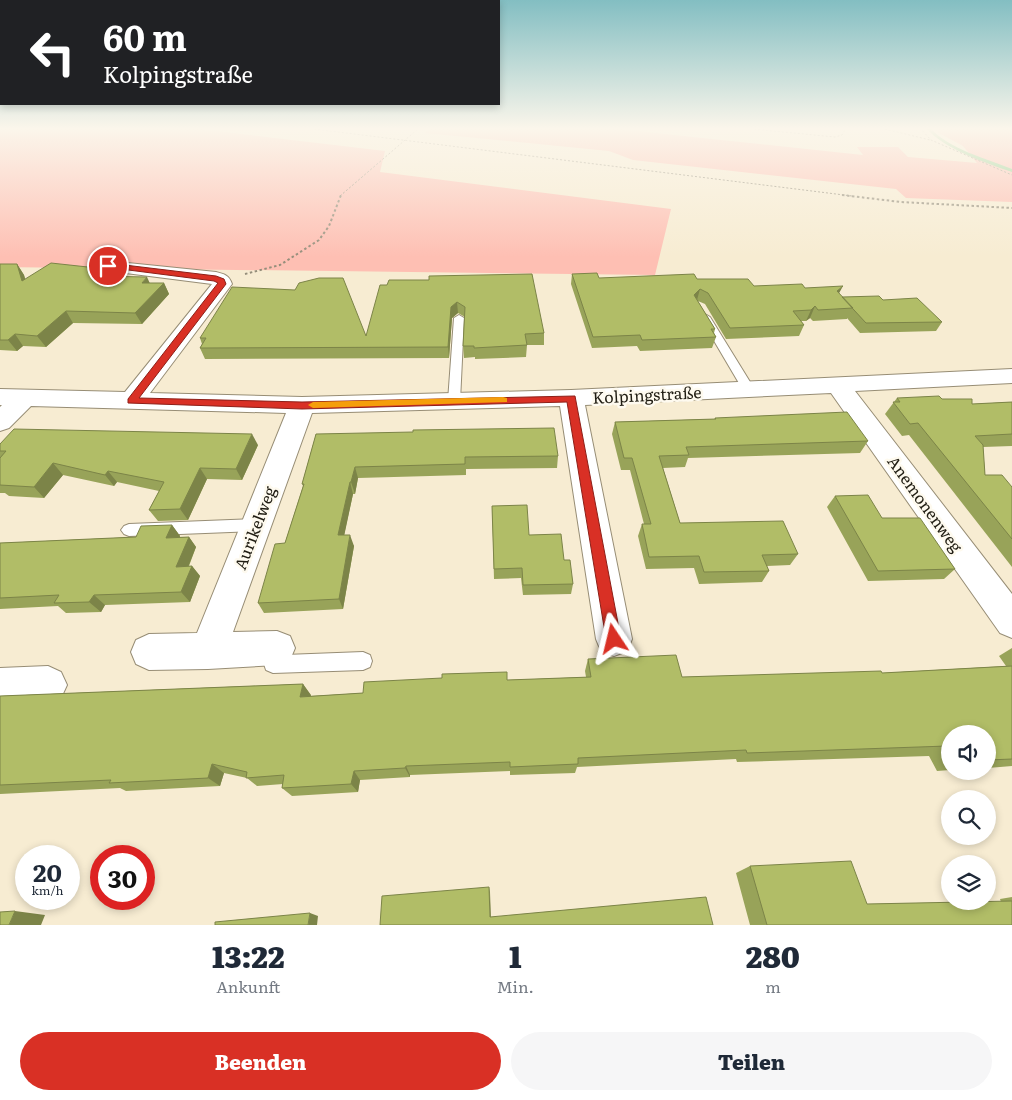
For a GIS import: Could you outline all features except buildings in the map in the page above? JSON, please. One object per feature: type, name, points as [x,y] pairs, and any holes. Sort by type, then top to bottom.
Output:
[{"type":"street","points":[[108,266],[221,280],[222,284],[131,401]]},
{"type":"street","name":"Kolpingstraße","points":[[12,397],[302,405],[571,398],[1012,376]]},
{"type":"street","name":"Anemonenweg","points":[[838,385],[1012,622]]},
{"type":"street","points":[[0,422],[12,397]]},
{"type":"street","points":[[571,398],[614,639]]},
{"type":"street","name":"Aurikelweg","points":[[208,652],[302,405]]},
{"type":"street","points":[[148,652],[208,652],[277,648]]},
{"type":"street","points":[[0,687],[48,685]]},
{"type":"lane","points":[[698,305],[748,390]]},
{"type":"lane","points":[[454,401],[459,318]]},
{"type":"lane","points":[[129,530],[256,525]]},
{"type":"lane","points":[[277,648],[273,664],[363,660]]},
{"type":"path","points":[[221,280],[280,264],[319,240],[330,226],[341,194],[368,171]]},
{"type":"path","points":[[655,171],[901,202],[1012,208]]},
{"type":"shaded area","points":[[0,171],[380,171],[671,209],[655,275],[0,267]]},
{"type":"shaded area","points":[[734,171],[1012,171],[1012,202],[906,198],[896,189]]},
{"type":"slow traffic","points":[[313,405],[503,400]]},
{"type":"route","points":[[108,266],[216,278],[221,280],[222,284],[131,401],[302,405],[571,398],[614,639]]}]
